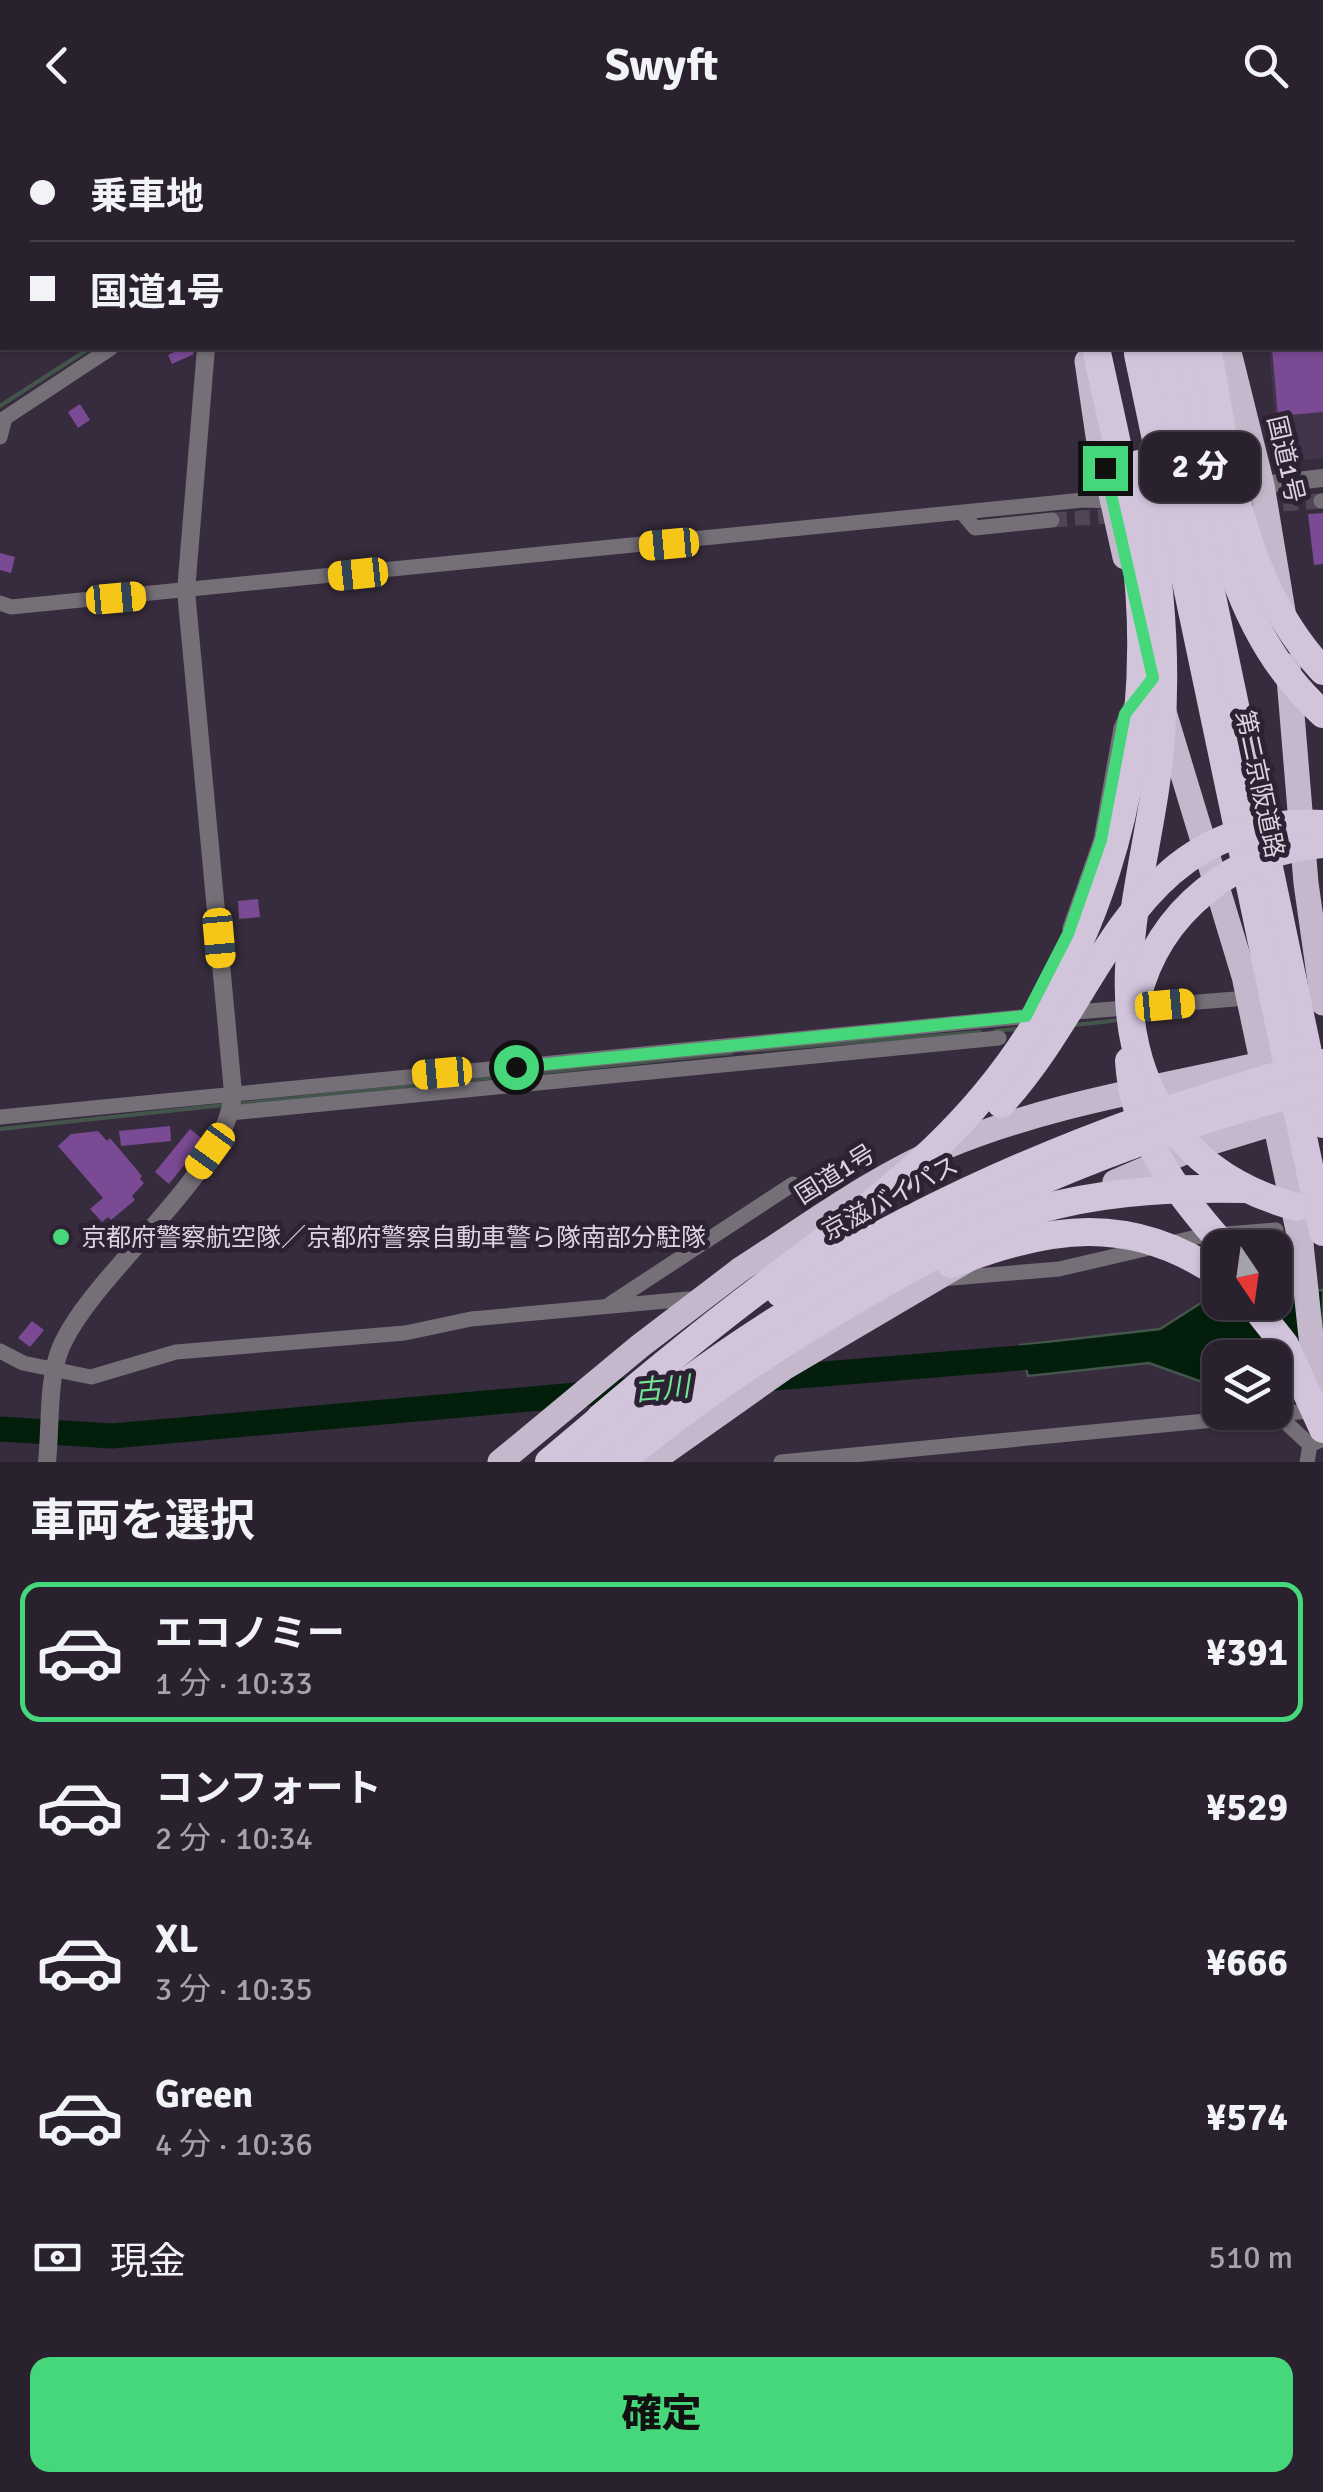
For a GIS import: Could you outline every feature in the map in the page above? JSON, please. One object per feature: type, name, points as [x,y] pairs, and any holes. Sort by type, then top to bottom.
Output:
[{"type":"highway","points":[[1071,350],[1098,436]]},
{"type":"highway","points":[[1085,350],[1098,436],[1153,678],[1222,897],[1277,1122],[1312,1238],[1320,1439]]},
{"type":"highway","points":[[868,1209],[980,1103],[1024,1043],[1068,970],[1114,848],[1136,725],[1138,588],[1129,507],[1096,350]]},
{"type":"highway","points":[[1115,350],[1149,507],[1162,645],[1161,738],[1129,968],[1131,1015],[1142,1066],[1170,1126],[1201,1161],[1257,1195],[1323,1211]]},
{"type":"highway","name":"第二京阪道路","points":[[1136,350],[1312,1238]]},
{"type":"highway","name":"第二京阪道路","points":[[1159,350],[1315,1082]]},
{"type":"highway","points":[[1185,350],[1220,526],[1237,588],[1263,642],[1323,714]]},
{"type":"highway","points":[[1206,350],[1236,502],[1254,564],[1278,614],[1323,670]]},
{"type":"highway","name":"国道1号","points":[[1228,350],[1276,554],[1306,884],[1323,1003]]},
{"type":"highway","points":[[1291,696],[1274,924],[1278,964],[1315,1082],[1323,1174]]},
{"type":"highway","points":[[600,1418],[674,1356],[970,1134],[1018,1086],[1130,912],[1178,863],[1200,849],[1252,829],[1323,824]]},
{"type":"highway","points":[[1211,1230],[1183,1198],[1142,1129],[1129,1062],[1140,986],[1170,928],[1211,886],[1274,853],[1323,844]]},
{"type":"highway","name":"国道1号","points":[[500,1462],[640,1346],[741,1269],[869,1187],[946,1147],[1032,1119],[1264,1064],[1315,1082]]},
{"type":"highway","points":[[1277,1122],[1290,1097],[1315,1082]]},
{"type":"highway","points":[[651,1462],[714,1415],[834,1337],[1008,1237],[1115,1182],[1199,1146],[1277,1122],[1315,1082]]},
{"type":"highway","name":"京滋バイパス","points":[[550,1462],[600,1418],[785,1290],[965,1192],[1118,1126],[1315,1082]]},
{"type":"highway","name":"京滋バイパス","points":[[585,1462],[735,1348],[924,1236],[1126,1147],[1315,1082]]},
{"type":"highway","points":[[620,1462],[701,1400],[813,1326],[986,1230],[1052,1206],[1152,1190],[1323,1187]]},
{"type":"highway","points":[[813,1326],[891,1288],[967,1258],[1065,1232],[1114,1231],[1144,1236],[1202,1263]]},
{"type":"highway","points":[[1265,1320],[1285,1345],[1320,1439]]},
{"type":"highway","points":[[1287,1320],[1323,1375]]},
{"type":"street","points":[[0,437],[3,417],[109,350]]},
{"type":"street","points":[[47,1462],[55,1372],[70,1330],[186,1184],[224,1128],[232,1103],[186,591],[206,350]]},
{"type":"street","points":[[0,602],[11,607],[186,591],[1323,478]]},
{"type":"street","points":[[964,515],[975,528],[1052,520]]},
{"type":"street","points":[[1276,554],[1300,621],[1323,652]]},
{"type":"street","points":[[1026,1016],[1068,934],[1101,840],[1125,714],[1153,678]]},
{"type":"street","points":[[232,1103],[479,1070],[1235,999]]},
{"type":"street","points":[[958,1024],[960,1042]]},
{"type":"street","points":[[0,1117],[480,1088],[999,1038]]},
{"type":"street","points":[[718,1047],[720,1066]]},
{"type":"street","points":[[479,1070],[480,1088]]},
{"type":"street","points":[[606,1306],[793,1184]]},
{"type":"street","points":[[0,1360],[91,1377],[176,1352],[404,1333],[471,1319],[1059,1269],[1202,1236]]},
{"type":"street","points":[[0,1350],[23,1363]]},
{"type":"street","points":[[1292,1414],[1323,1409]]},
{"type":"street","points":[[781,1462],[1202,1423]]},
{"type":"street","points":[[1292,1423],[1320,1439],[1307,1462]]},
{"type":"shaded area","points":[[1269,350],[1323,350],[1323,458],[1306,460],[1280,437]]},
{"type":"shaded area","points":[[1323,1290],[1323,1372],[1292,1374],[1292,1340],[1202,1340],[1202,1382],[1149,1363],[1028,1376],[1020,1345],[1160,1329],[1202,1302],[1202,1320],[1292,1320],[1292,1293]]},
{"type":"building","points":[[179,350],[192,350],[194,354],[172,364],[168,355]]},
{"type":"building","points":[[1272,350],[1323,350],[1323,412],[1278,416]]},
{"type":"building","points":[[80,404],[90,420],[78,428],[68,412]]},
{"type":"building","points":[[1323,513],[1323,564],[1314,565],[1308,514]]},
{"type":"building","points":[[0,553],[15,557],[11,573],[0,570]]},
{"type":"building","points":[[258,899],[260,917],[239,919],[238,901]]},
{"type":"building","points":[[170,1126],[171,1141],[121,1146],[119,1131]]},
{"type":"building","points":[[190,1129],[204,1140],[169,1184],[155,1172]]},
{"type":"building","points":[[98,1131],[107,1141],[110,1138],[144,1183],[132,1196],[135,1200],[111,1220],[108,1217],[102,1222],[90,1209],[103,1198],[58,1146],[71,1134]]},
{"type":"building","points":[[32,1321],[44,1330],[30,1347],[18,1338]]},
{"type":"waterway","points":[[0,406],[87,350]]},
{"type":"waterway","points":[[1144,1016],[1169,1012]]},
{"type":"waterway","points":[[1075,1025],[1120,1020]]},
{"type":"waterway","points":[[995,1031],[1015,1029]]},
{"type":"waterway","points":[[746,1051],[980,1032]]},
{"type":"waterway","points":[[238,1104],[731,1053]]},
{"type":"waterway","points":[[0,1129],[224,1105]]},
{"type":"waterway","name":"古川","points":[[762,1379],[1056,1355]]},
{"type":"waterway","name":"古川","points":[[0,1429],[112,1436],[643,1389]]},
{"type":"tunnel","points":[[1260,506],[1321,501]]},
{"type":"tunnel","points":[[1052,520],[1122,515]]},
{"type":"place","name":"京都府警察航空隊／京都府警察自動車警ら隊南部分駐隊","points":[[61,1237]]},
{"type":"route","points":[[516,1067],[1026,1016],[1068,934],[1101,840],[1125,714],[1153,678],[1105,468]]}]
